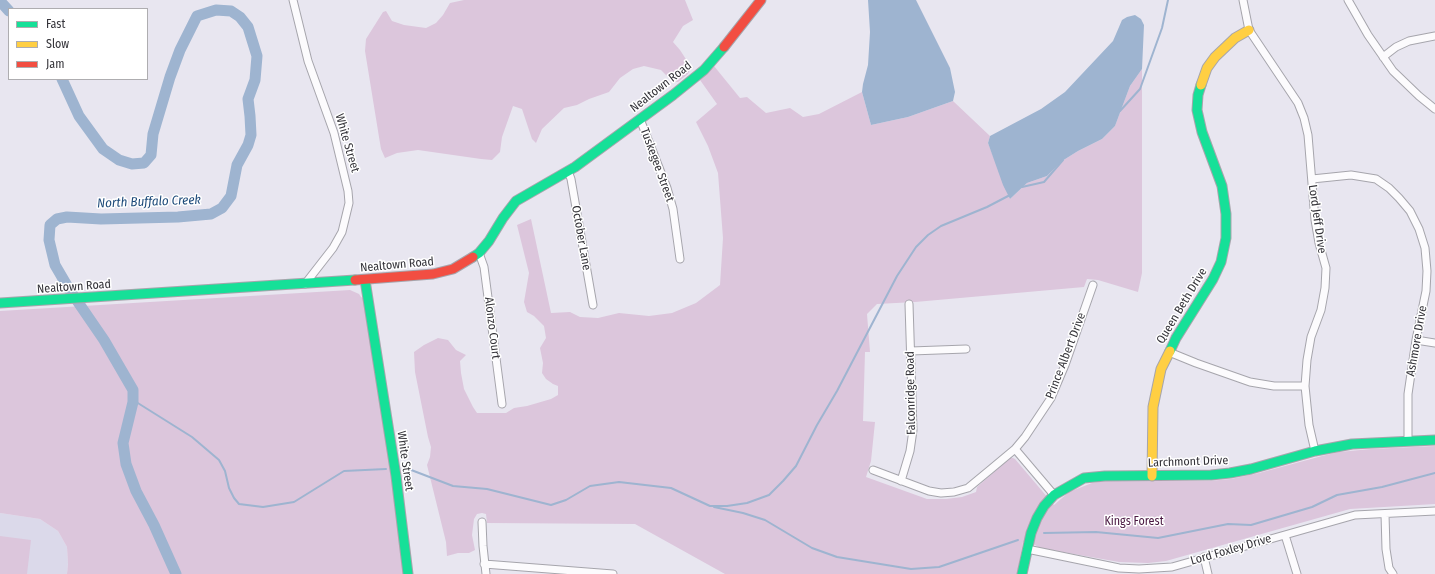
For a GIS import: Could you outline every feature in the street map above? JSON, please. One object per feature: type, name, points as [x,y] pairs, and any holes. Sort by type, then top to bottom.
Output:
[{"type":"street","name":"White Street","points":[[293,0],[308,62],[334,133],[348,191],[349,203],[342,232],[333,248],[306,284]]},
{"type":"street","name":"Nealtown Road","points":[[1,303],[421,276],[443,272],[462,265],[479,253],[516,201],[568,171],[675,94],[704,70],[761,0]]},
{"type":"street","name":"Lord Jeff Drive","points":[[1243,0],[1249,30],[1298,103],[1304,118],[1308,135],[1319,243],[1326,268],[1325,288],[1321,310],[1311,337],[1305,386],[1309,425],[1315,451]]},
{"type":"street","points":[[1348,0],[1383,57],[1393,70],[1435,110]]},
{"type":"street","name":"Queen Beth Drive","points":[[1152,476],[1153,407],[1160,375],[1176,338],[1213,279],[1221,262],[1226,238],[1226,214],[1222,186],[1202,132],[1197,110],[1198,95],[1207,68],[1215,57],[1235,38],[1249,30]]},
{"type":"street","points":[[1383,57],[1396,47],[1409,41],[1435,36]]},
{"type":"street","name":"Tuskegee Street","points":[[640,119],[668,188],[674,209],[680,259]]},
{"type":"street","name":"October Lane","points":[[568,171],[571,179],[593,305]]},
{"type":"street","name":"Ashmore Drive","points":[[1312,179],[1350,175],[1376,179],[1389,188],[1410,211],[1421,235],[1427,271],[1426,291],[1416,340],[1408,394],[1408,441]]},
{"type":"street","name":"Alonzo Court","points":[[479,253],[484,267],[502,404]]},
{"type":"street","name":"White Street","points":[[365,280],[396,476],[408,574]]},
{"type":"street","name":"Prince Albert Drive","points":[[874,470],[929,491],[941,493],[954,492],[968,488],[1014,449],[1037,421],[1051,398],[1065,365],[1093,285]]},
{"type":"street","name":"Falconridge Road","points":[[901,481],[909,457],[913,430],[909,304]]},
{"type":"street","points":[[1416,340],[1435,343]]},
{"type":"street","points":[[911,351],[966,349]]},
{"type":"street","points":[[1169,352],[1211,369],[1250,382],[1274,386],[1305,386]]},
{"type":"street","name":"Larchmont Drive","points":[[1022,574],[1027,549],[1037,518],[1044,506],[1054,495],[1084,478],[1105,476],[1211,475],[1230,473],[1251,469],[1315,451],[1352,444],[1435,440]]},
{"type":"street","points":[[1014,449],[1028,463],[1054,495]]},
{"type":"street","name":"Lord Foxley Drive","points":[[1027,549],[1119,571],[1172,567],[1355,515],[1435,511]]},
{"type":"street","points":[[1385,514],[1386,549],[1389,568],[1393,574]]},
{"type":"street","points":[[482,522],[484,564],[486,574]]},
{"type":"street","points":[[1286,535],[1297,574]]},
{"type":"street","points":[[1204,557],[1208,574]]},
{"type":"street","points":[[484,564],[613,574]]},
{"type":"shaded area","points":[[0,513],[40,519],[58,531],[67,547],[67,574],[0,574]]},
{"type":"green space","points":[[464,0],[685,0],[693,20],[683,26],[673,42],[691,67],[688,74],[678,82],[672,81],[661,70],[644,66],[633,69],[620,78],[609,92],[577,105],[564,108],[542,129],[536,143],[532,139],[522,109],[513,106],[502,137],[500,152],[492,160],[418,150],[397,153],[385,158],[381,149],[365,51],[366,39],[383,12],[386,11],[392,21],[404,25],[426,28],[436,23],[450,3]]},
{"type":"green space","name":"Kings Forest","points":[[714,66],[740,98],[747,97],[766,113],[790,108],[803,117],[819,114],[862,92],[871,125],[908,117],[953,101],[990,136],[988,143],[1010,199],[1027,183],[1047,176],[1062,161],[1102,139],[1115,126],[1130,86],[1142,69],[1142,273],[1138,292],[1098,280],[1087,279],[1084,287],[877,304],[867,314],[870,352],[865,352],[863,421],[875,422],[871,461],[866,477],[927,499],[962,497],[976,492],[977,487],[1010,458],[1013,458],[1054,505],[1069,492],[1092,483],[1105,481],[1208,481],[1231,479],[1339,452],[1435,446],[1435,504],[1350,509],[1166,561],[1148,563],[1119,562],[1040,548],[1023,542],[1017,574],[725,574],[635,524],[487,523],[486,514],[482,513],[477,514],[474,519],[472,535],[475,550],[469,553],[458,553],[447,556],[446,542],[427,465],[431,447],[415,372],[414,352],[438,338],[448,340],[456,350],[466,355],[460,361],[464,389],[477,413],[506,413],[514,408],[551,399],[558,395],[558,386],[546,379],[542,373],[543,363],[540,348],[546,338],[544,326],[534,316],[527,312],[524,302],[529,273],[517,225],[531,219],[551,313],[570,312],[580,317],[598,318],[619,313],[649,316],[672,313],[696,303],[720,285],[723,238],[718,173],[708,146],[696,122],[717,104],[700,80]]},
{"type":"green space","points":[[350,290],[359,294],[363,298],[396,504],[405,574],[67,574],[67,547],[58,531],[40,519],[0,513],[0,311]]},
{"type":"green space","points":[[0,536],[31,540],[27,574],[0,574]]},
{"type":"water","points":[[868,0],[916,0],[950,68],[955,92],[953,101],[908,117],[871,125],[862,92],[868,65],[870,32]]},
{"type":"water","points":[[1135,15],[1141,19],[1144,25],[1142,69],[1130,86],[1115,126],[1102,139],[1062,161],[1047,176],[1027,183],[1010,199],[1003,185],[988,143],[990,136],[1041,109],[1065,92],[1113,41],[1122,20]]},
{"type":"waterway","points":[[1120,111],[1140,89],[1162,28],[1168,0]]},
{"type":"waterway","name":"North Buffalo Creek","points":[[0,1],[8,10]]},
{"type":"waterway","name":"North Buffalo Creek","points":[[62,80],[79,116],[103,149],[119,160],[132,164],[144,163],[151,155],[153,134],[170,77],[180,50],[197,16],[216,10],[231,11],[240,17],[248,27],[257,56],[255,80],[248,99],[251,135],[248,145],[237,165],[231,196],[222,208],[211,214],[178,217],[101,219],[67,217],[57,219],[50,225],[49,240],[55,265],[69,289],[104,340],[133,390],[133,402],[123,443],[126,464],[136,491],[154,525],[176,574]]},
{"type":"waterway","points":[[1022,187],[1044,182],[1063,160]]},
{"type":"waterway","points":[[710,506],[727,506],[747,503],[769,495],[783,481],[796,466],[897,276],[916,247],[928,235],[941,226],[987,207],[1010,195]]},
{"type":"waterway","points":[[133,400],[192,437],[219,460],[225,471],[229,488],[239,504],[263,507],[294,502],[344,471],[386,469]]},
{"type":"waterway","points":[[406,468],[453,486],[487,489],[551,505],[566,500],[590,486],[619,482],[671,488],[710,506]]},
{"type":"waterway","points":[[1044,533],[1096,532],[1158,538],[1228,524],[1251,525],[1312,507],[1337,495],[1382,487],[1435,473]]},
{"type":"waterway","points":[[714,507],[743,513],[765,520],[812,548],[837,557],[911,569],[939,567],[1018,540]]},
{"type":"traffic: fast","points":[[473,257],[479,253],[489,241],[503,218],[516,201],[575,167],[673,95],[704,70],[724,47]]},
{"type":"traffic: fast","points":[[1170,351],[1176,338],[1213,279],[1221,262],[1226,238],[1226,214],[1222,186],[1202,132],[1197,110],[1198,95],[1201,85]]},
{"type":"traffic: fast","points":[[0,303],[355,280]]},
{"type":"traffic: fast","points":[[365,280],[396,476],[408,574]]},
{"type":"traffic: fast","points":[[1022,574],[1031,533],[1044,506],[1054,495],[1084,478],[1105,476],[1211,475],[1230,473],[1251,469],[1315,451],[1352,444],[1435,440]]},
{"type":"traffic: slow","points":[[1201,85],[1207,68],[1215,57],[1235,38],[1249,30]]},
{"type":"traffic: slow","points":[[1152,476],[1153,407],[1161,369],[1170,351]]},
{"type":"traffic: jam","points":[[724,47],[761,0]]},
{"type":"traffic: jam","points":[[355,280],[433,274],[453,269],[473,257]]}]
